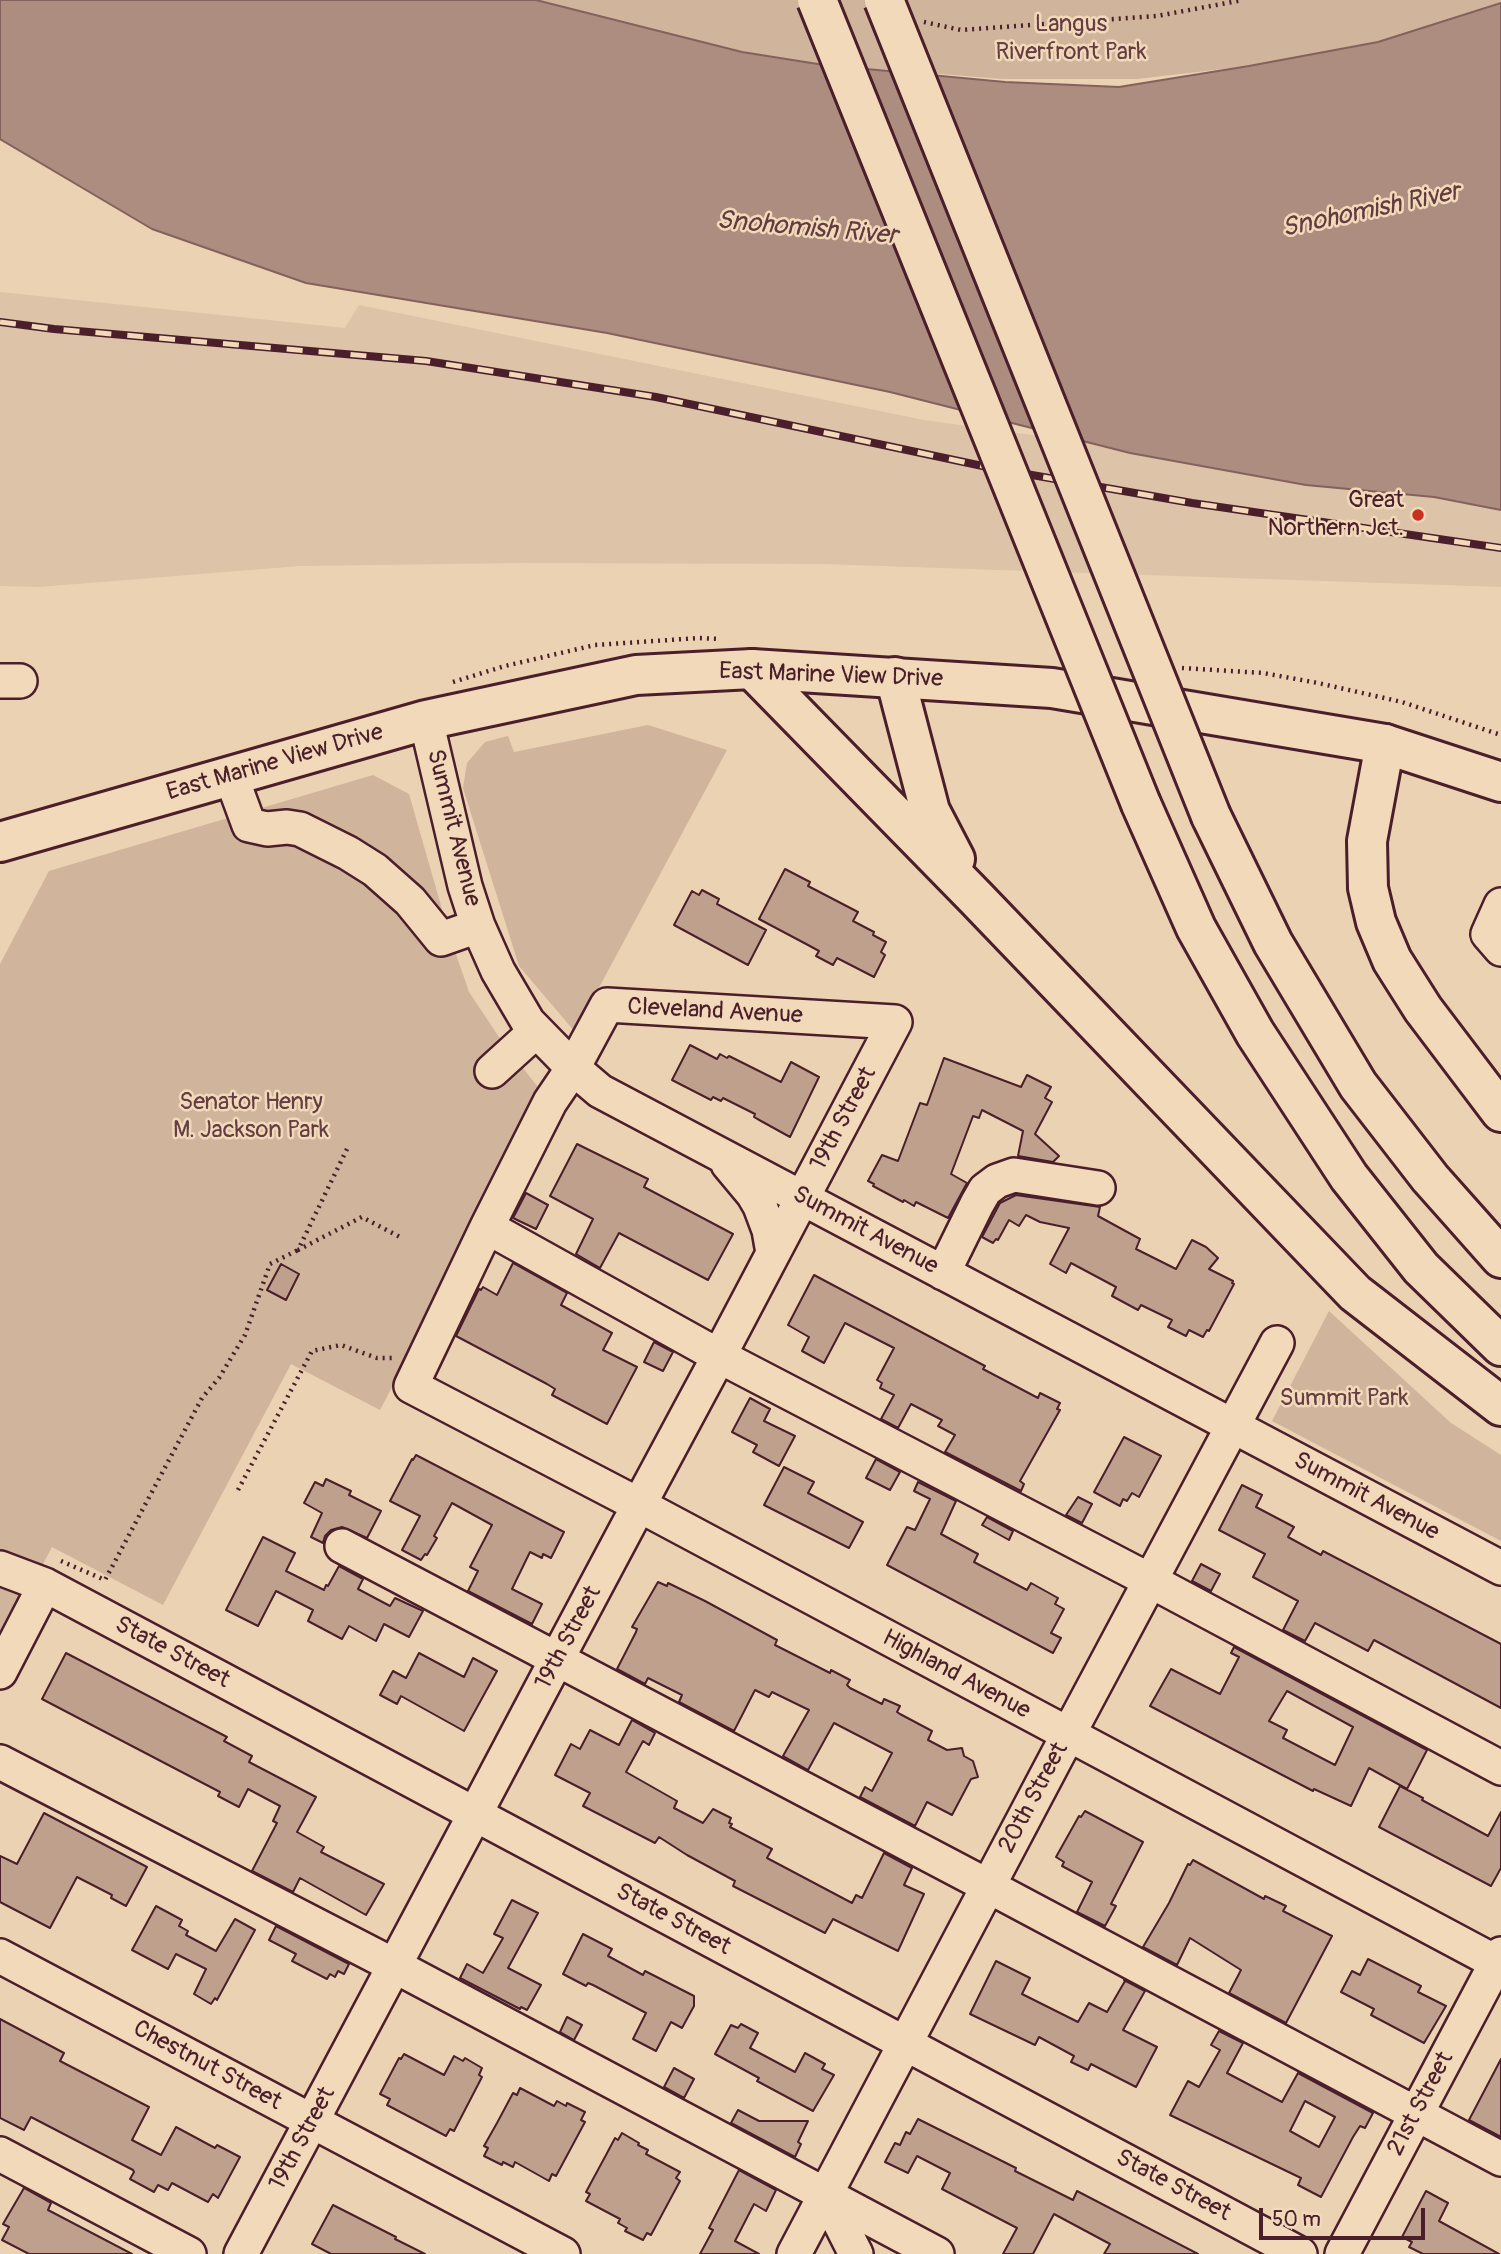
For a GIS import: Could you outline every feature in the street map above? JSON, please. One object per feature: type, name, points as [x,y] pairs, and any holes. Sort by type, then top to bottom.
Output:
[{"type":"main road","points":[[817,0],[1141,804],[1196,928],[1255,1033],[1349,1177],[1420,1268],[1501,1346]]},
{"type":"main road","points":[[884,0],[1211,816],[1273,943],[1358,1085],[1430,1178],[1501,1258]]},
{"type":"main road","points":[[752,668],[1355,1293],[1501,1406]]},
{"type":"main road","name":"East Marine View Drive","points":[[0,842],[426,720],[636,675],[752,668],[1052,688],[1385,744],[1501,782]]},
{"type":"main road","points":[[895,677],[930,811],[976,898]]},
{"type":"main road","points":[[1385,744],[1367,841],[1368,888],[1376,922],[1392,960],[1423,1009],[1501,1112]]},
{"type":"street","name":"Summit Avenue","points":[[426,720],[465,886],[478,926],[498,971],[528,1022],[600,1091],[1501,1568]]},
{"type":"street","points":[[231,776],[249,825],[267,829],[300,829],[348,853],[375,870],[410,901],[441,939],[478,926]]},
{"type":"street","name":"Cleveland Avenue","points":[[573,1068],[607,1005],[895,1022]]},
{"type":"street","name":"19th Street","points":[[241,2254],[895,1022]]},
{"type":"street","points":[[492,1072],[537,1031]]},
{"type":"street","points":[[416,1376],[550,1102],[573,1068]]},
{"type":"street","points":[[719,1154],[760,1206],[769,1230],[773,1254]]},
{"type":"street","points":[[943,1273],[976,1205],[985,1190],[997,1181],[1014,1175],[1098,1188]]},
{"type":"street","points":[[487,1227],[719,1356],[1149,1580],[1501,1768]]},
{"type":"street","name":"20th Street","points":[[794,2254],[1277,1343]]},
{"type":"street","name":"Highland Avenue","points":[[416,1376],[639,1505],[1068,1735],[1499,1961]]},
{"type":"street","points":[[342,1546],[1501,2159]]},
{"type":"street","name":"State Street","points":[[0,1568],[45,1585],[1300,2254]]},
{"type":"street","points":[[0,1672],[45,1585]]},
{"type":"street","points":[[0,1762],[395,1966],[937,2254]]},
{"type":"street","name":"Chestnut Street","points":[[0,1956],[62,1977],[312,2121],[563,2254]]},
{"type":"street","name":"21st Street","points":[[1342,2254],[1499,1961]]},
{"type":"street","points":[[0,2154],[188,2254]]},
{"type":"street","points":[[826,2194],[856,2254]]},
{"type":"path","points":[[923,22],[961,30],[975,30],[1157,16],[1243,0]]},
{"type":"path","points":[[298,1250],[347,1149]]},
{"type":"path","points":[[70,1564],[105,1580],[202,1398],[219,1378],[245,1335],[270,1264],[362,1217],[400,1237]]},
{"type":"path","points":[[238,1490],[312,1351],[341,1345],[377,1358],[401,1358],[416,1376]]},
{"type":"shaded area","points":[[0,292],[345,328],[359,305],[924,420],[1299,472],[1501,495],[1501,587],[823,564],[521,563],[300,566],[39,587],[0,586]]},
{"type":"green space","name":"Langus Riverfront Park","points":[[536,0],[1501,0],[1501,3],[1378,42],[1249,66],[1137,79],[1003,79],[824,65],[742,52]]},
{"type":"green space","points":[[648,725],[727,750],[575,1032],[519,966],[463,788],[467,763],[485,742],[508,736],[514,752]]},
{"type":"green space","name":"Senator Henry M. Jackson Park","points":[[373,775],[409,794],[450,937],[469,992],[503,1043],[545,1096],[380,1410],[291,1364],[163,1605],[52,1547],[0,1645],[0,964],[49,871]]},
{"type":"green space","name":"Summit Park","points":[[1329,1311],[1451,1423],[1501,1455],[1501,1541],[1272,1421]]},
{"type":"water","name":"Snohomish River","points":[[0,0],[536,0],[742,52],[824,65],[1005,82],[1119,87],[1378,42],[1501,3],[1501,510],[1434,497],[1306,485],[1130,453],[890,392],[607,333],[306,283],[152,229],[0,139]]},
{"type":"building","points":[[785,869],[810,882],[808,886],[858,912],[853,921],[886,942],[881,952],[885,955],[874,977],[837,958],[833,965],[816,956],[819,951],[759,919]]},
{"type":"building","points":[[702,890],[719,899],[717,904],[766,930],[748,965],[674,925],[692,891],[699,895]]},
{"type":"building","points":[[690,1045],[717,1059],[720,1054],[727,1058],[729,1056],[781,1082],[791,1062],[819,1077],[790,1137],[754,1117],[755,1114],[723,1098],[721,1101],[713,1097],[711,1100],[672,1080]]},
{"type":"building","points":[[944,1058],[1021,1087],[1027,1075],[1051,1087],[1045,1098],[1052,1102],[1035,1134],[1059,1156],[1053,1162],[1018,1156],[1023,1131],[982,1110],[979,1118],[973,1116],[951,1174],[967,1183],[948,1218],[916,1202],[914,1206],[904,1200],[903,1202],[868,1181],[882,1155],[898,1161],[920,1103],[927,1105]]},
{"type":"building","points":[[577,1144],[648,1179],[644,1187],[733,1234],[708,1280],[619,1233],[600,1268],[576,1254],[593,1219],[550,1196]]},
{"type":"building","points":[[526,1193],[548,1205],[536,1229],[513,1218]]},
{"type":"building","points":[[1016,1195],[1100,1207],[1098,1216],[1140,1239],[1136,1249],[1176,1269],[1192,1240],[1206,1247],[1218,1258],[1209,1269],[1234,1284],[1209,1331],[1207,1330],[1203,1337],[1189,1330],[1186,1336],[1168,1327],[1172,1320],[1141,1305],[1138,1310],[1112,1296],[1116,1287],[1071,1263],[1066,1273],[1050,1264],[1069,1228],[1040,1222],[1026,1215],[1019,1226],[1009,1220],[998,1240],[993,1243],[982,1237],[1000,1203]]},
{"type":"building","points":[[513,1263],[567,1293],[561,1305],[612,1333],[603,1350],[637,1367],[607,1424],[552,1395],[555,1389],[547,1384],[456,1336],[479,1289],[483,1287],[497,1295]]},
{"type":"building","points":[[281,1264],[299,1274],[286,1300],[267,1290]]},
{"type":"building","points":[[814,1275],[985,1366],[983,1369],[1038,1398],[1040,1393],[1060,1403],[1057,1409],[1060,1410],[1020,1481],[1024,1484],[1021,1491],[945,1452],[955,1435],[938,1426],[942,1420],[911,1404],[898,1428],[881,1419],[894,1395],[880,1388],[882,1383],[877,1380],[894,1348],[845,1323],[824,1363],[802,1351],[809,1337],[788,1325]]},
{"type":"building","points":[[654,1342],[673,1352],[663,1371],[644,1362]]},
{"type":"building","points":[[750,1398],[770,1409],[764,1421],[795,1436],[779,1466],[753,1452],[757,1445],[732,1432]]},
{"type":"building","points":[[1124,1437],[1161,1456],[1139,1497],[1132,1493],[1127,1501],[1123,1499],[1120,1506],[1094,1492]]},
{"type":"building","points":[[416,1455],[564,1532],[551,1558],[543,1554],[542,1558],[530,1552],[512,1589],[542,1604],[532,1624],[468,1591],[478,1571],[470,1567],[492,1525],[452,1503],[427,1555],[421,1560],[402,1550],[420,1516],[390,1501]]},
{"type":"building","points":[[876,1459],[900,1472],[890,1490],[866,1478]]},
{"type":"building","points":[[784,1467],[814,1482],[808,1493],[863,1522],[849,1548],[764,1505]]},
{"type":"building","points":[[326,1479],[351,1491],[349,1495],[381,1511],[367,1538],[342,1527],[331,1530],[323,1543],[311,1537],[322,1513],[304,1503],[315,1482],[323,1486]]},
{"type":"building","points":[[918,1482],[956,1501],[941,1534],[978,1554],[974,1562],[1027,1590],[1031,1583],[1058,1598],[1055,1604],[1064,1609],[1051,1633],[1061,1638],[1053,1653],[887,1565],[907,1527],[915,1530],[930,1499],[914,1491]]},
{"type":"building","points":[[1242,1485],[1262,1495],[1256,1507],[1294,1527],[1288,1537],[1321,1555],[1323,1551],[1501,1644],[1501,1708],[1374,1640],[1368,1651],[1315,1623],[1305,1641],[1283,1630],[1298,1601],[1253,1577],[1265,1554],[1219,1530]]},
{"type":"building","points":[[1078,1497],[1092,1504],[1082,1523],[1066,1515]]},
{"type":"building","points":[[987,1517],[1013,1531],[1009,1540],[982,1525]]},
{"type":"building","points":[[263,1537],[295,1553],[286,1571],[324,1590],[339,1566],[363,1579],[358,1589],[390,1606],[395,1598],[423,1611],[409,1637],[384,1624],[376,1641],[349,1626],[342,1639],[308,1621],[313,1610],[276,1591],[258,1626],[226,1610]]},
{"type":"building","points":[[1201,1564],[1220,1574],[1211,1591],[1192,1581]]},
{"type":"building","points":[[658,1582],[667,1586],[668,1583],[705,1601],[777,1640],[775,1645],[830,1673],[831,1670],[850,1680],[847,1685],[850,1688],[882,1704],[884,1699],[900,1706],[897,1712],[932,1731],[928,1740],[947,1750],[962,1748],[964,1756],[973,1761],[978,1777],[971,1779],[952,1815],[927,1802],[915,1826],[860,1797],[865,1787],[872,1791],[892,1753],[834,1723],[808,1770],[783,1756],[809,1710],[772,1692],[769,1697],[755,1690],[734,1731],[679,1702],[682,1695],[648,1678],[645,1684],[617,1669],[636,1632],[637,1629],[632,1627]]},
{"type":"building","points":[[1234,1647],[1427,1750],[1407,1789],[1369,1768],[1351,1806],[1314,1789],[1313,1791],[1150,1706],[1171,1669],[1220,1694],[1239,1657],[1231,1653]],"holes":[[[1287,1691],[1353,1727],[1335,1765],[1283,1738],[1287,1730],[1269,1721]]]},
{"type":"building","points":[[66,1653],[227,1737],[224,1741],[252,1756],[249,1762],[316,1797],[297,1832],[324,1847],[321,1852],[384,1884],[366,1915],[300,1878],[293,1892],[252,1871],[277,1823],[273,1821],[280,1806],[248,1789],[239,1807],[218,1796],[220,1792],[42,1699]]},
{"type":"building","points":[[419,1653],[464,1677],[473,1658],[497,1671],[464,1731],[401,1696],[397,1704],[380,1695],[393,1671],[406,1678]]},
{"type":"building","points":[[632,1720],[655,1733],[649,1745],[643,1741],[626,1772],[677,1801],[674,1808],[703,1823],[713,1809],[731,1818],[730,1827],[772,1849],[767,1858],[852,1903],[856,1895],[862,1898],[884,1853],[912,1868],[904,1885],[924,1894],[898,1951],[833,1919],[825,1933],[733,1886],[735,1881],[659,1837],[655,1843],[583,1806],[590,1793],[555,1775],[571,1744],[580,1749],[590,1730],[619,1745]]},
{"type":"building","points":[[1400,1786],[1488,1836],[1501,1812],[1501,1868],[1491,1886],[1379,1827]]},
{"type":"building","points":[[1085,1811],[1143,1842],[1111,1904],[1116,1906],[1105,1926],[1077,1912],[1092,1882],[1062,1866],[1064,1862],[1056,1857],[1079,1816]]},
{"type":"building","points":[[44,1813],[147,1867],[126,1906],[111,1898],[112,1895],[77,1877],[50,1928],[0,1902],[0,1856],[17,1864]]},
{"type":"building","points":[[1193,1860],[1264,1899],[1265,1896],[1286,1906],[1283,1911],[1332,1936],[1286,2023],[1229,1993],[1241,1970],[1190,1938],[1177,1965],[1143,1947],[1188,1864]]},
{"type":"building","points":[[512,1900],[538,1913],[508,1968],[541,1985],[527,2010],[521,2007],[520,2009],[460,1978],[467,1964],[483,1973],[503,1938],[494,1934]]},
{"type":"building","points":[[156,1906],[182,1920],[179,1926],[188,1931],[186,1935],[216,1951],[235,1919],[255,1930],[217,2000],[215,1998],[211,2004],[194,1994],[206,1969],[176,1954],[168,1969],[132,1950]]},
{"type":"building","points":[[276,1926],[349,1964],[344,1974],[338,1971],[335,1977],[330,1974],[327,1979],[292,1961],[296,1954],[269,1940]]},
{"type":"building","points":[[583,1934],[612,1949],[608,1956],[643,1975],[645,1971],[694,1996],[694,2006],[682,2028],[671,2022],[656,2051],[633,2039],[646,2013],[593,1985],[588,1983],[586,1986],[563,1974]]},
{"type":"building","points":[[1368,1959],[1421,1986],[1418,1992],[1446,2006],[1424,2043],[1371,2015],[1374,2009],[1341,1992],[1352,1971],[1360,1975]]},
{"type":"building","points":[[996,1961],[1030,1978],[1022,1994],[1078,2022],[1089,2003],[1107,2012],[1124,1980],[1145,1991],[1123,2030],[1157,2047],[1136,2087],[1091,2064],[1088,2070],[1071,2062],[1074,2056],[1039,2037],[1035,2045],[970,2014]]},
{"type":"building","points":[[567,2017],[582,2025],[574,2040],[560,2032]]},
{"type":"building","points":[[0,2019],[64,2053],[60,2061],[149,2107],[132,2140],[161,2155],[176,2127],[215,2148],[217,2145],[240,2157],[218,2198],[213,2194],[208,2202],[172,2183],[168,2190],[158,2185],[154,2192],[130,2179],[133,2170],[31,2117],[24,2130],[0,2118]]},
{"type":"building","points":[[741,2024],[758,2033],[750,2048],[795,2072],[805,2053],[825,2064],[822,2069],[834,2075],[813,2111],[757,2081],[759,2078],[715,2054],[731,2025],[738,2028]]},
{"type":"building","points":[[1219,2031],[1243,2043],[1227,2073],[1282,2102],[1298,2073],[1373,2113],[1365,2128],[1360,2126],[1353,2137],[1321,2197],[1298,2185],[1301,2178],[1170,2115],[1188,2081],[1199,2087],[1220,2050],[1211,2045]],"holes":[[[1305,2101],[1335,2117],[1319,2147],[1290,2131]]]},
{"type":"building","points":[[404,2054],[444,2075],[454,2056],[463,2061],[465,2058],[482,2068],[479,2075],[482,2077],[454,2131],[450,2129],[446,2136],[387,2105],[390,2099],[380,2094],[399,2058]]},
{"type":"building","points":[[1501,2059],[1501,2137],[1469,2120]]},
{"type":"building","points":[[674,2068],[694,2079],[684,2098],[664,2087]]},
{"type":"building","points":[[520,2088],[554,2106],[557,2101],[585,2112],[581,2120],[585,2122],[556,2176],[552,2174],[549,2181],[515,2162],[513,2167],[503,2162],[502,2165],[484,2156],[488,2148],[484,2146],[513,2093],[517,2095]]},
{"type":"building","points":[[738,2110],[759,2121],[808,2121],[798,2142],[801,2144],[795,2157],[731,2123]]},
{"type":"building","points":[[918,2119],[1073,2200],[1077,2191],[1198,2254],[1104,2254],[1110,2244],[1054,2214],[1033,2254],[1003,2254],[1017,2228],[942,2189],[950,2173],[917,2156],[908,2173],[885,2162],[895,2143],[900,2145],[906,2132],[910,2134]]},
{"type":"building","points":[[622,2133],[648,2150],[646,2154],[680,2172],[676,2178],[680,2181],[651,2235],[647,2233],[643,2240],[625,2231],[627,2228],[618,2223],[620,2219],[586,2201],[590,2194],[586,2192],[615,2138],[618,2140]]},
{"type":"building","points":[[739,2170],[776,2190],[766,2211],[754,2204],[735,2241],[759,2254],[700,2254],[713,2230],[709,2228]]},
{"type":"building","points":[[24,2188],[51,2203],[48,2210],[132,2254],[29,2254],[2,2240],[9,2227],[3,2224]]},
{"type":"building","points":[[1426,2191],[1448,2203],[1439,2221],[1499,2254],[1423,2254],[1409,2247],[1412,2242],[1402,2237]]},
{"type":"building","points":[[333,2205],[425,2254],[331,2254],[312,2244]]},
{"type":"railway","points":[[0,322],[426,361],[656,397],[992,468],[1192,503],[1501,548]]},
{"type":"place","name":"Great Northern Jct.","points":[[1418,515]]}]
